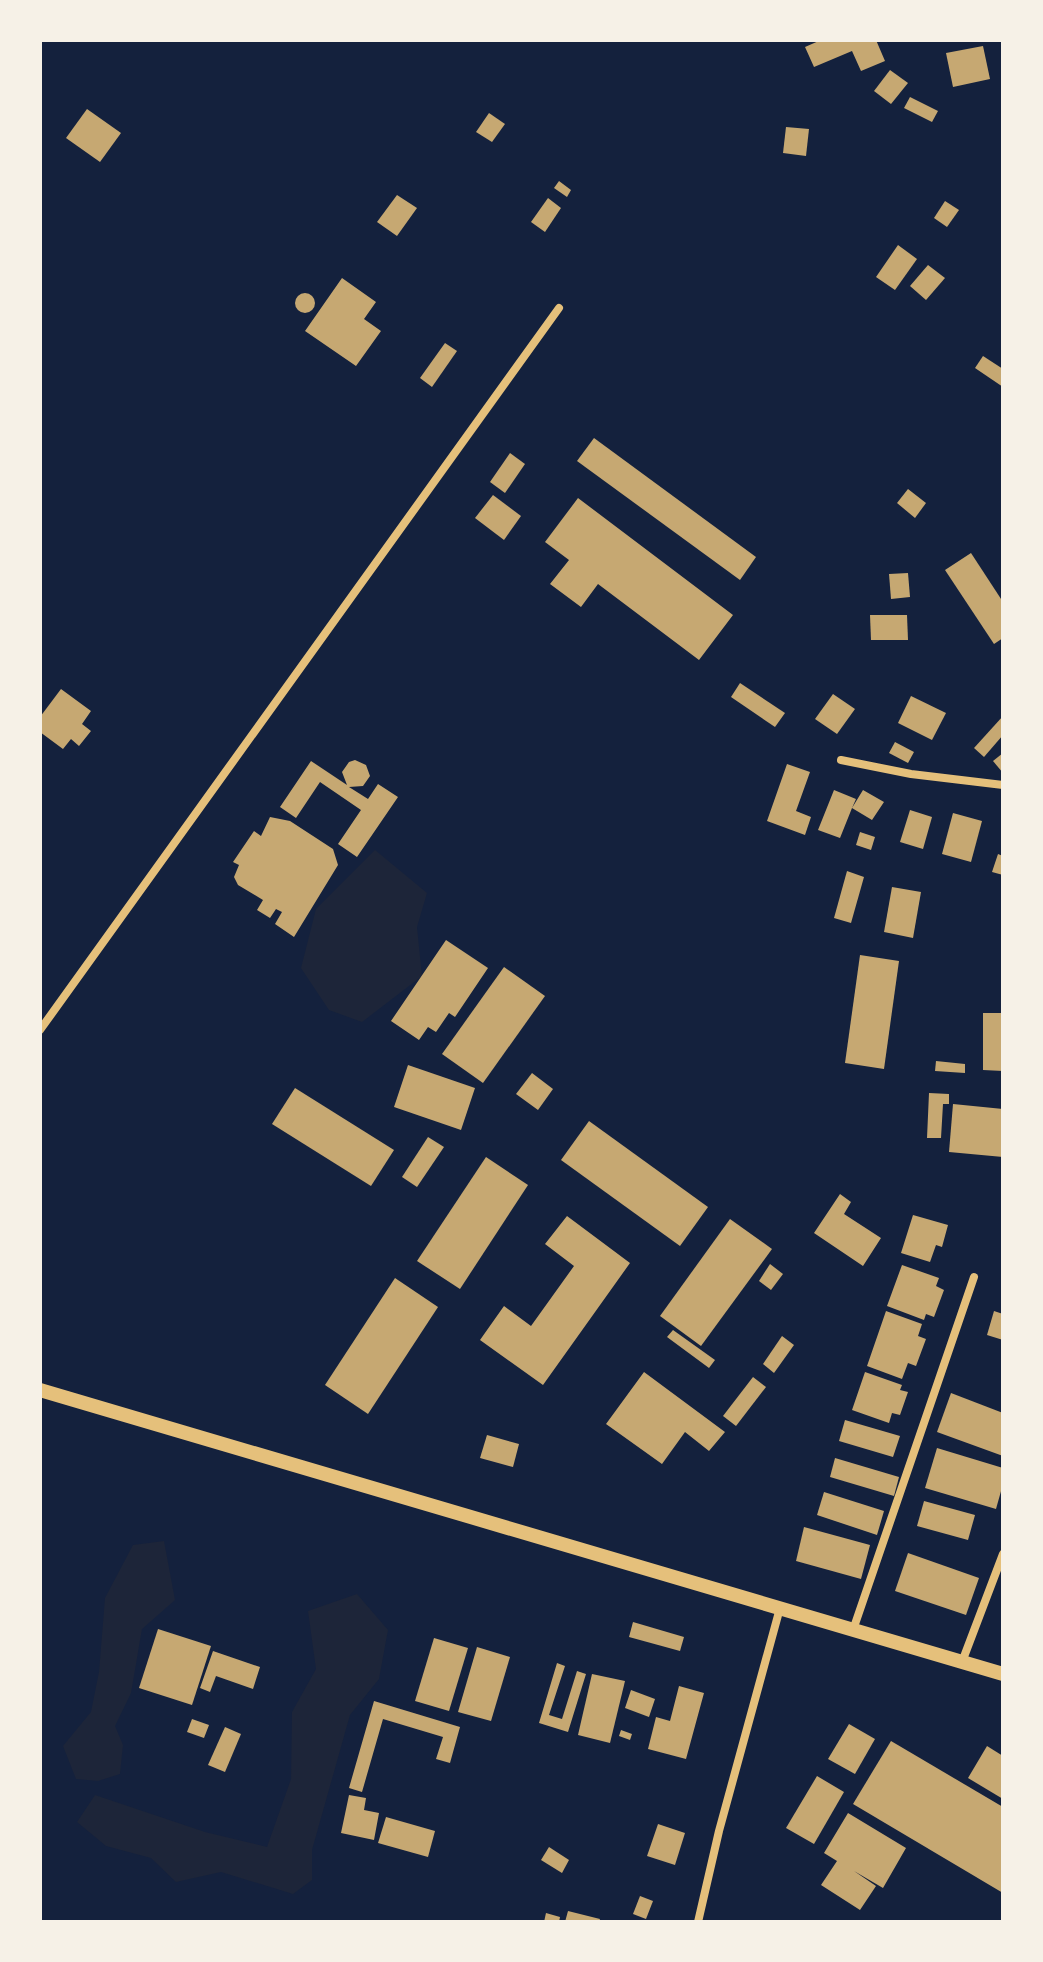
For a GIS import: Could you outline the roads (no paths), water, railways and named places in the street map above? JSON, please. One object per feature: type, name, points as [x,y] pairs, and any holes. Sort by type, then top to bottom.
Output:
[{"type":"main road","points":[[40,1390],[1003,1674]]},
{"type":"street","points":[[40,1030],[559,308]]},
{"type":"street","points":[[841,760],[911,774],[1003,785]]},
{"type":"street","points":[[853,1630],[974,1277]]},
{"type":"street","points":[[962,1662],[1003,1554]]},
{"type":"street","points":[[698,1922],[719,1831],[780,1608]]}]
